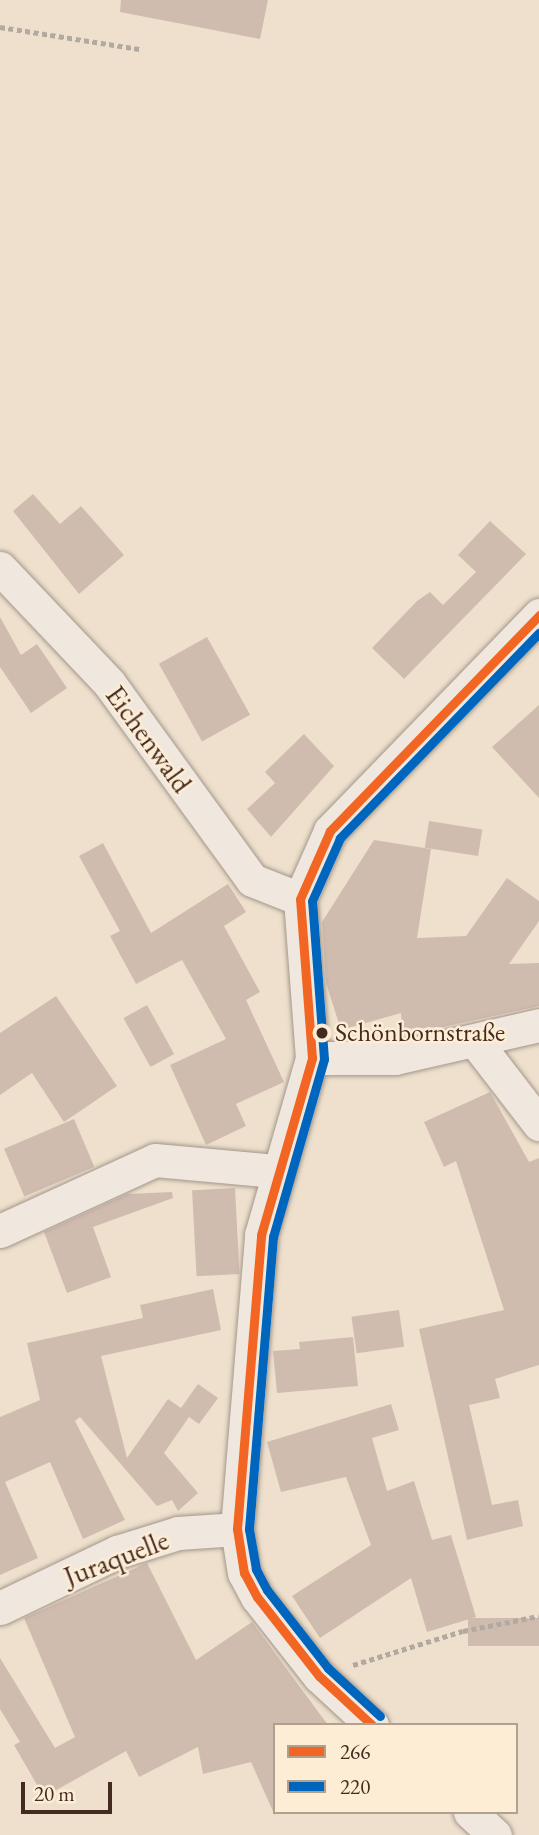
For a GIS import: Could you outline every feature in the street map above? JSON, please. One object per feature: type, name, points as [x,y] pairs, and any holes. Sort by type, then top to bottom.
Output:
[{"type":"street","name":"Eichenwald","points":[[0,568],[109,683],[252,880],[300,900]]},
{"type":"street","points":[[370,1723],[319,1676],[257,1597],[244,1573],[237,1529],[245,1374],[275,1171],[312,1058],[300,900],[330,831],[539,615]]},
{"type":"street","points":[[312,1058],[395,1058],[539,1025]]},
{"type":"street","points":[[475,1041],[539,1124]]},
{"type":"street","points":[[0,1231],[155,1160],[275,1171]]},
{"type":"street","name":"Juraquelle","points":[[0,1608],[117,1552],[178,1533],[237,1529]]},
{"type":"street","points":[[472,1814],[495,1835]]},
{"type":"path","points":[[0,27],[139,49]]},
{"type":"path","points":[[319,1676],[463,1631],[539,1616]]},
{"type":"building","points":[[121,0],[268,0],[260,39],[120,12]]},
{"type":"building","points":[[33,494],[60,524],[81,506],[124,555],[79,594],[13,511]]},
{"type":"building","points":[[490,521],[526,554],[404,679],[372,648],[417,601],[430,592],[443,605],[476,572],[458,555]]},
{"type":"building","points":[[0,617],[21,655],[37,644],[67,688],[31,713],[0,667]]},
{"type":"building","points":[[207,637],[250,715],[202,742],[159,664]]},
{"type":"building","points":[[539,705],[539,798],[492,747]]},
{"type":"building","points":[[304,734],[334,766],[271,837],[247,809],[275,783],[265,772]]},
{"type":"building","points":[[429,821],[482,829],[478,856],[425,848]]},
{"type":"building","points":[[374,840],[431,849],[417,938],[466,936],[507,878],[539,901],[539,921],[509,964],[539,963],[539,1006],[443,1027],[402,1029],[401,1013],[341,1030],[326,983],[322,922]]},
{"type":"building","points":[[103,843],[151,933],[228,884],[246,912],[224,926],[260,992],[246,1000],[284,1082],[236,1104],[246,1126],[206,1145],[170,1065],[226,1039],[182,960],[136,984],[110,936],[120,931],[79,856]]},
{"type":"building","points":[[56,996],[117,1086],[64,1122],[32,1073],[0,1095],[0,1033]]},
{"type":"building","points":[[147,1005],[174,1054],[151,1067],[123,1018]]},
{"type":"building","points":[[490,1092],[529,1162],[539,1158],[539,1365],[495,1379],[500,1398],[469,1405],[492,1505],[518,1500],[523,1526],[467,1540],[419,1329],[504,1310],[456,1161],[444,1167],[424,1122]]},
{"type":"building","points":[[74,1119],[94,1167],[24,1197],[4,1149]]},
{"type":"building","points":[[235,1188],[240,1274],[197,1276],[192,1190]]},
{"type":"building","points":[[172,1192],[173,1198],[93,1227],[111,1277],[67,1293],[44,1232],[127,1194]]},
{"type":"building","points":[[213,1289],[221,1330],[101,1356],[127,1458],[168,1399],[181,1408],[198,1384],[218,1398],[199,1424],[189,1417],[164,1453],[198,1493],[178,1511],[172,1500],[157,1506],[80,1417],[75,1421],[125,1520],[83,1539],[50,1462],[5,1482],[38,1558],[0,1575],[0,1417],[40,1400],[27,1343],[143,1318],[140,1305]]},
{"type":"building","points":[[399,1310],[404,1347],[357,1353],[351,1317]]},
{"type":"building","points":[[353,1337],[358,1386],[277,1393],[273,1351],[300,1349],[299,1342]]},
{"type":"building","points":[[391,1404],[399,1430],[372,1438],[387,1491],[414,1481],[432,1540],[451,1535],[476,1617],[427,1632],[411,1578],[320,1638],[292,1596],[371,1545],[346,1477],[281,1492],[267,1442]]},
{"type":"building","points":[[147,1563],[196,1660],[252,1622],[327,1723],[273,1723],[273,1812],[251,1762],[203,1774],[198,1747],[139,1777],[126,1751],[44,1797],[14,1745],[20,1742],[0,1709],[0,1658],[55,1748],[75,1737],[24,1618]]},
{"type":"building","points":[[468,1618],[539,1618],[539,1646],[468,1646]]},
{"type":"transit line","name":"266","points":[[370,1723],[319,1676],[257,1597],[244,1573],[237,1529],[261,1235],[312,1058],[300,899],[330,831],[539,615]]},
{"type":"transit line","name":"220","points":[[380,1716],[328,1668],[267,1590],[256,1569],[249,1529],[273,1237],[324,1059],[312,901],[340,838],[539,633]]},
{"type":"place","name":"Schönbornstraße","points":[[322,1033]]}]
